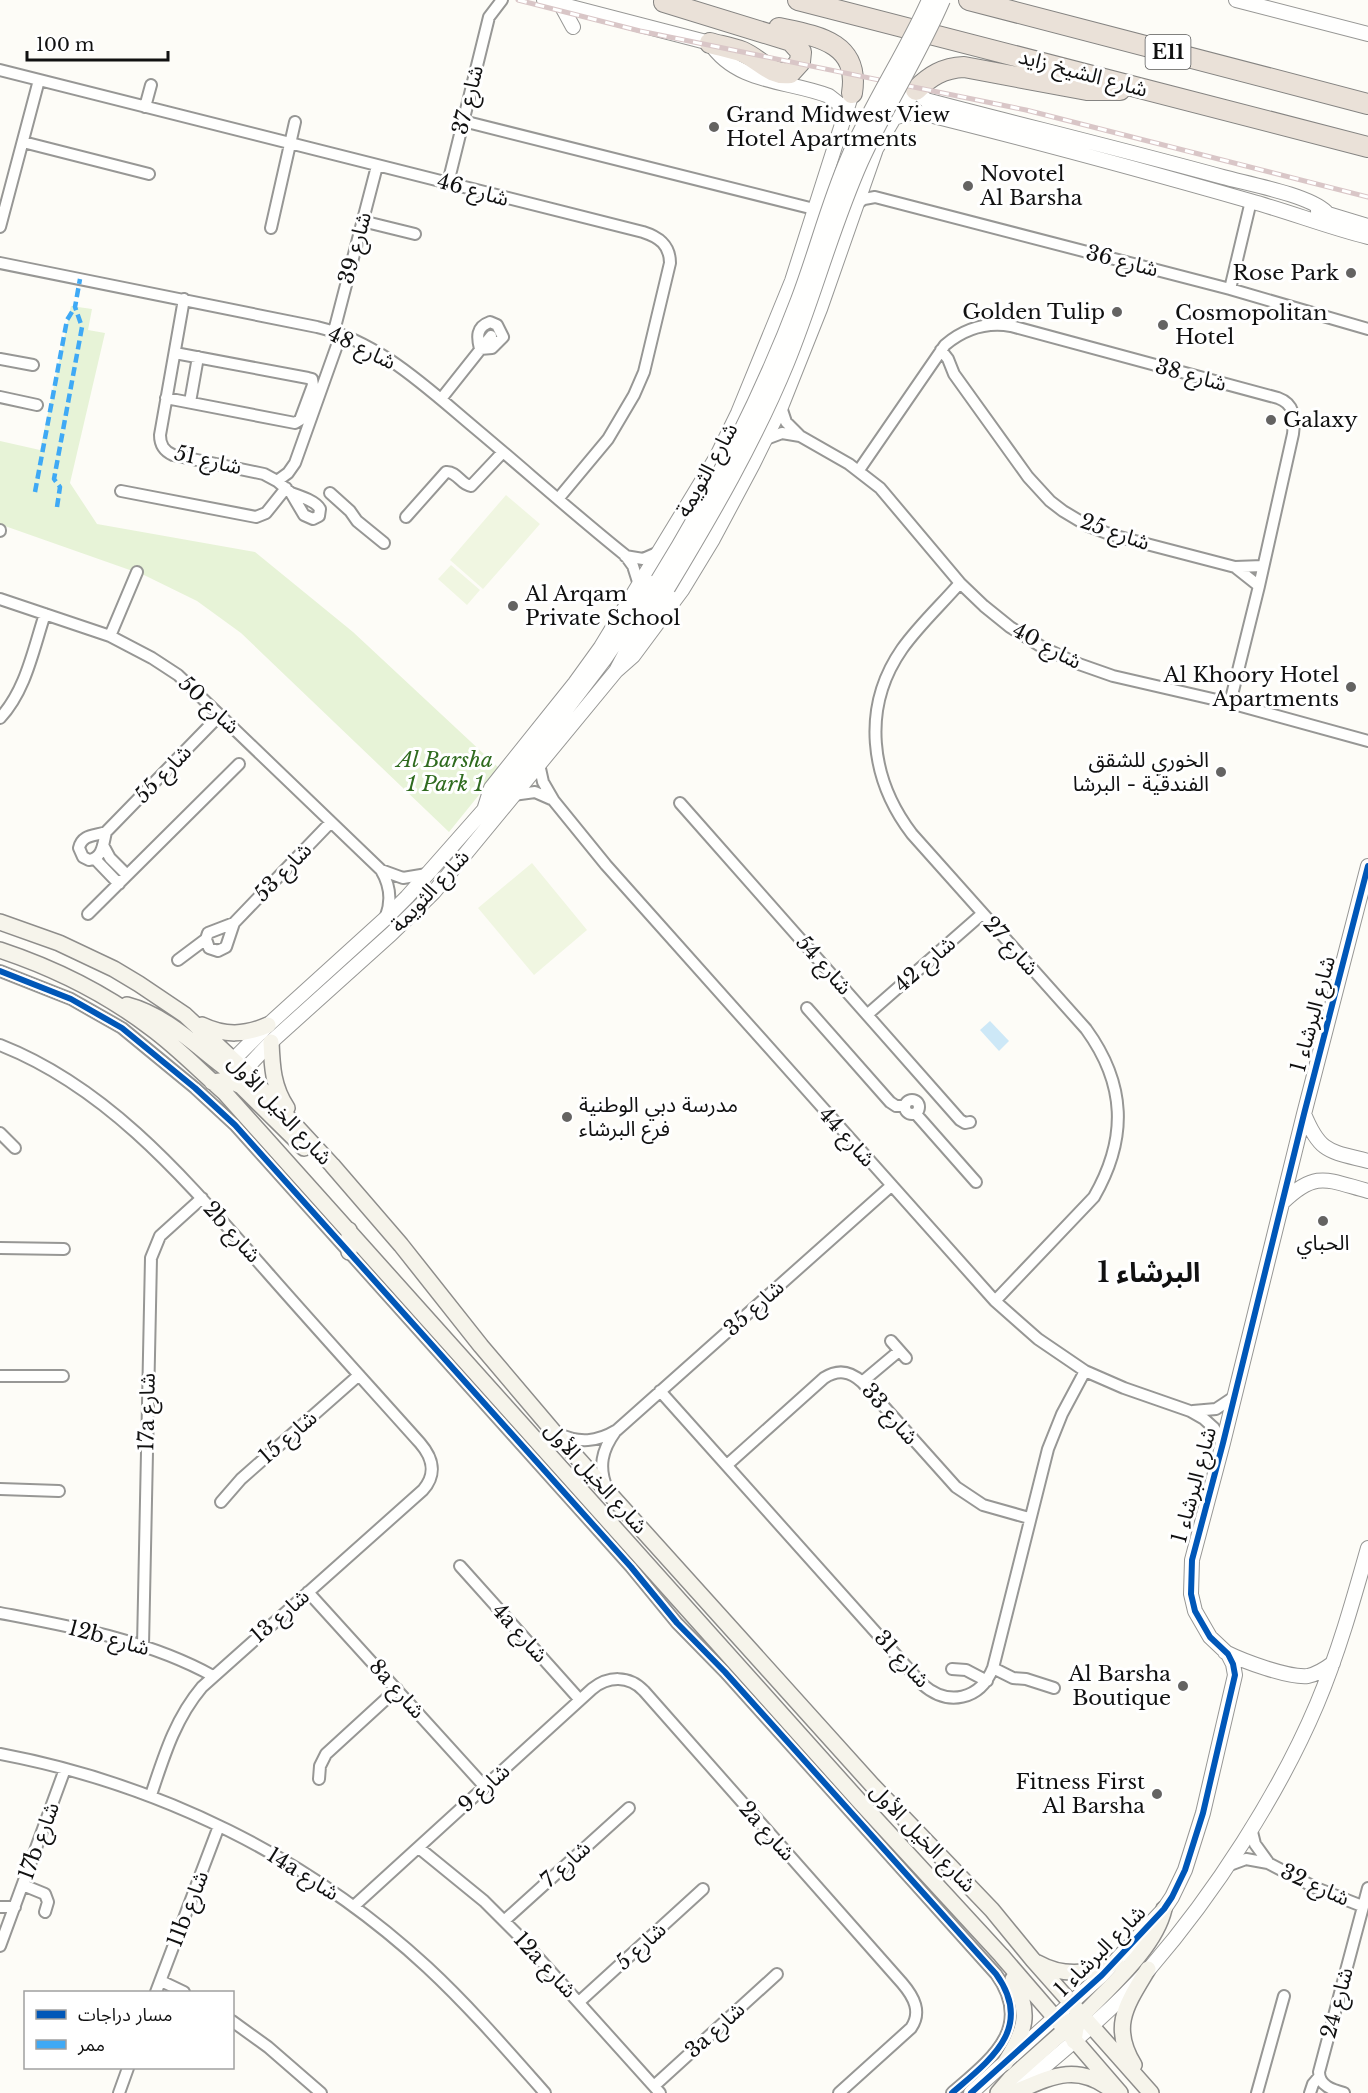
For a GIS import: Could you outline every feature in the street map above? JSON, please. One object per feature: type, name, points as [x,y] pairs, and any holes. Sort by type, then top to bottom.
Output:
[{"type":"highway","name":"شارع الشيخ زايد","points":[[798,0],[1368,147]]},
{"type":"highway","name":"شارع الشيخ زايد","points":[[969,0],[1368,101]]},
{"type":"highway","points":[[660,1],[791,41],[801,52],[800,62],[790,73],[780,73],[743,52],[710,43]]},
{"type":"highway","points":[[660,1],[828,40],[847,58],[853,75],[852,93]]},
{"type":"highway","points":[[916,90],[933,75],[964,67],[1087,90],[1113,91],[1140,88]]},
{"type":"main road","name":"شارع الخيل الأول","points":[[0,922],[58,943],[114,969],[185,1015],[311,1143],[402,1245],[554,1432],[873,1786],[992,1910],[1033,1960],[1118,2093]]},
{"type":"main road","name":"شارع الخيل الأول","points":[[0,950],[56,972],[118,1004],[223,1086],[740,1668],[975,1927],[1001,1955],[1146,2092]]},
{"type":"main road","points":[[118,1004],[136,1007],[153,1015],[234,1066]]},
{"type":"main road","points":[[185,1015],[221,1033],[239,1034],[268,1025]]},
{"type":"main road","points":[[271,1042],[276,1089],[311,1143]]},
{"type":"main road","points":[[223,1086],[245,1090],[302,1146],[332,1165]]},
{"type":"main road","points":[[349,1230],[349,1252]]},
{"type":"main road","points":[[719,1665],[740,1668]]},
{"type":"main road","points":[[998,2093],[1011,2078],[1073,2023],[1152,1938],[1160,1924],[1164,1910]]},
{"type":"main road","points":[[975,1927],[999,1943],[1073,2023]]},
{"type":"main road","points":[[1001,1955],[1023,2000],[1025,2018],[1021,2037],[1005,2063]]},
{"type":"main road","points":[[1033,1960],[1048,1968],[1073,1972],[1096,1970],[1116,1962]]},
{"type":"main road","points":[[1146,2092],[1124,2046],[1121,2027],[1126,2006],[1148,1969]]},
{"type":"main road","points":[[1013,2093],[1049,2078],[1072,2073],[1100,2081],[1118,2093]]},
{"type":"street","name":"شارع 37","points":[[448,183],[489,17],[487,0]]},
{"type":"street","name":"شارع 37","points":[[489,17],[502,0]]},
{"type":"street","points":[[544,0],[710,43],[727,63],[742,72],[829,96],[837,104],[843,117]]},
{"type":"street","points":[[663,584],[755,404],[799,299],[831,200],[849,157],[929,0]]},
{"type":"street","points":[[663,584],[723,495],[765,412],[810,305],[861,162],[912,66],[943,0]]},
{"type":"street","points":[[1236,0],[1368,34]]},
{"type":"street","points":[[1269,0],[1368,26]]},
{"type":"street","points":[[561,5],[573,27]]},
{"type":"street","name":"شارع 46","points":[[0,70],[658,238],[669,252],[669,269],[644,372],[634,395],[608,439],[558,499]]},
{"type":"street","points":[[0,227],[39,80]]},
{"type":"street","points":[[145,107],[151,85]]},
{"type":"street","points":[[916,90],[926,100],[1250,184],[1313,203],[1326,212]]},
{"type":"street","name":"شارع الثويمة","points":[[223,1086],[234,1066],[271,1042],[420,906],[616,671],[633,656],[682,590],[717,531],[781,407],[832,277],[876,149],[894,118],[916,90]]},
{"type":"street","name":"شارع الثويمة","points":[[485,807],[490,788],[588,664],[711,468],[729,431],[797,267],[852,93]]},
{"type":"street","points":[[894,118],[909,113],[921,113],[1068,149],[1368,237]]},
{"type":"street","points":[[271,228],[295,122]]},
{"type":"street","points":[[463,122],[814,209]]},
{"type":"street","points":[[22,142],[149,174]]},
{"type":"street","name":"شارع 39","points":[[121,491],[256,517],[266,513],[285,487],[288,473],[295,463],[337,332],[377,166]]},
{"type":"street","points":[[864,183],[867,190],[875,197]]},
{"type":"street","points":[[1230,289],[1251,201],[1258,196],[1266,195],[1368,226]]},
{"type":"street","points":[[856,204],[864,199],[875,197]]},
{"type":"street","name":"شارع 36","points":[[875,197],[1230,289],[1368,329]]},
{"type":"street","points":[[362,221],[415,234]]},
{"type":"street","name":"شارع 48","points":[[0,263],[337,332],[374,349],[395,362],[441,399],[625,555],[633,566],[639,585]]},
{"type":"street","points":[[797,267],[802,278],[810,284],[820,283],[832,277]]},
{"type":"street","points":[[785,297],[799,291],[808,292],[815,298],[820,309]]},
{"type":"street","name":"شارع 51","points":[[184,299],[160,435],[161,444],[173,455],[256,471],[285,487]]},
{"type":"street","name":"شارع 38","points":[[859,470],[941,350],[954,337],[983,326],[1006,325],[1286,402],[1294,414],[1293,434],[1230,703]]},
{"type":"street","points":[[441,399],[491,336]]},
{"type":"street","name":"شارع 25","points":[[941,350],[948,358],[954,374],[1028,477],[1063,511],[1082,523],[1106,533],[1235,567],[1263,566]]},
{"type":"street","points":[[166,398],[295,423],[300,420],[313,385],[312,380],[308,378],[174,353]]},
{"type":"street","points":[[190,402],[198,357]]},
{"type":"street","points":[[0,359],[33,365]]},
{"type":"street","points":[[930,365],[945,368],[954,374]]},
{"type":"street","points":[[0,398],[37,405]]},
{"type":"street","name":"شارع 40","points":[[781,407],[786,422],[800,436],[859,470],[889,497],[960,583],[984,606],[1010,627],[1059,656],[1113,676],[1230,703],[1366,739]]},
{"type":"street","points":[[766,439],[782,433],[800,436]]},
{"type":"street","points":[[406,517],[444,473],[453,472],[471,486],[502,452]]},
{"type":"street","points":[[285,487],[301,499],[315,502],[321,512]]},
{"type":"street","points":[[285,487],[308,518],[317,518],[334,496],[355,519],[384,543]]},
{"type":"street","points":[[625,555],[643,559],[660,552]]},
{"type":"street","name":"شارع 25","points":[[1235,567],[1259,586]]},
{"type":"street","points":[[110,636],[137,572]]},
{"type":"street","name":"شارع 27","points":[[960,583],[912,636],[893,664],[880,698],[876,737],[881,777],[899,817],[982,914],[1086,1029],[1099,1047],[1116,1089],[1118,1112],[1118,1134],[1113,1156],[1105,1178],[1094,1197],[995,1301]]},
{"type":"street","name":"شارع الثويمة","points":[[616,671],[663,584]]},
{"type":"street","name":"شارع الثويمة","points":[[223,1086],[234,1066],[268,1025],[386,918],[427,874],[577,697],[663,584]]},
{"type":"street","name":"شارع 50","points":[[0,599],[110,636],[139,650],[171,671],[381,870],[390,894],[386,918]]},
{"type":"street","points":[[0,718],[11,705],[23,683],[45,614]]},
{"type":"street","name":"شارع 55","points":[[106,832],[220,715]]},
{"type":"street","points":[[88,914],[238,764]]},
{"type":"street","name":"شارع 44","points":[[539,764],[543,782],[554,801],[661,929],[995,1301],[1038,1339],[1085,1371],[1139,1394],[1190,1411],[1211,1424],[1223,1443]]},
{"type":"street","points":[[513,795],[535,792],[554,801]]},
{"type":"street","name":"شارع 54","points":[[680,803],[961,1121],[970,1122]]},
{"type":"street","name":"شارع 53","points":[[234,923],[331,822]]},
{"type":"street","points":[[106,832],[103,845],[100,855],[95,859],[89,860],[80,852],[79,845],[85,837],[106,832]]},
{"type":"street","points":[[103,845],[110,858],[127,875]]},
{"type":"street","points":[[95,859],[119,884]]},
{"type":"street","name":"شارع البرشاء 1","points":[[1013,2093],[1073,2023],[1116,1962],[1164,1910],[1179,1884],[1190,1857],[1203,1813],[1234,1681],[1233,1665],[1210,1637],[1192,1603],[1191,1582],[1194,1551],[1368,866]]},
{"type":"street","points":[[381,870],[404,878],[427,874]]},
{"type":"street","name":"شارع 42","points":[[868,1014],[982,914]]},
{"type":"street","points":[[206,939],[207,945],[212,949],[224,950],[234,923]]},
{"type":"street","points":[[178,960],[206,939],[210,931],[234,923]]},
{"type":"street","points":[[0,971],[71,999],[122,1028],[195,1088],[235,1125],[631,1567],[672,1617],[719,1665],[1001,1981],[1010,2002],[1010,2024],[1003,2044],[987,2071],[952,2093]]},
{"type":"street","points":[[807,1008],[890,1102],[897,1106],[905,1106],[909,1101],[917,1106],[976,1182]]},
{"type":"street","name":"2b شارع","points":[[0,1045],[47,1067],[83,1089],[158,1153],[202,1198],[420,1443],[430,1458]]},
{"type":"street","points":[[917,1106],[934,1090]]},
{"type":"street","points":[[1304,1114],[1314,1137],[1325,1148],[1332,1152],[1368,1161]]},
{"type":"street","points":[[0,1133],[15,1148]]},
{"type":"street","points":[[1282,1203],[1299,1187],[1316,1180],[1325,1180],[1368,1191]]},
{"type":"street","name":"شارع 35","points":[[608,1491],[603,1476],[602,1460],[606,1446],[617,1430],[891,1186]]},
{"type":"street","name":"17a شارع","points":[[143,1646],[151,1258],[160,1236],[202,1198]]},
{"type":"street","points":[[0,1248],[64,1249]]},
{"type":"street","points":[[862,1382],[902,1354],[891,1341]]},
{"type":"street","points":[[952,1669],[966,1670],[987,1681],[993,1668],[1029,1518],[1052,1437],[1085,1371]]},
{"type":"street","name":"شارع 33","points":[[727,1465],[830,1374],[851,1373],[862,1382],[956,1487],[983,1505],[1029,1518]]},
{"type":"street","name":"شارع 15","points":[[221,1502],[241,1479],[359,1375]]},
{"type":"street","points":[[0,1376],[63,1376]]},
{"type":"street","name":"شارع 31","points":[[660,1391],[929,1690],[956,1698],[974,1693],[987,1681]]},
{"type":"street","name":"شارع 44","points":[[1190,1411],[1216,1409],[1234,1397]]},
{"type":"street","name":"شارع 35","points":[[554,1432],[567,1438],[585,1441],[602,1438],[617,1430]]},
{"type":"street","name":"شارع 13","points":[[151,1795],[167,1746],[178,1721],[193,1698],[213,1676],[423,1490],[432,1475],[430,1458]]},
{"type":"street","points":[[0,1489],[59,1491]]},
{"type":"street","name":"شارع البرشاء 1","points":[[971,2093],[987,2071],[1073,2023],[1148,1969],[1176,1936],[1251,1828],[1298,1745],[1333,1663],[1368,1548]]},
{"type":"street","name":"4a شارع","points":[[460,1566],[580,1700]]},
{"type":"street","name":"8a شارع","points":[[308,1592],[485,1787]]},
{"type":"street","name":"12b شارع","points":[[0,1613],[75,1628],[143,1646],[179,1659],[213,1676]]},
{"type":"street","points":[[1223,1650],[1253,1664],[1301,1676],[1318,1673],[1333,1663]]},
{"type":"street","points":[[993,1668],[1013,1678],[1024,1678],[1054,1688]]},
{"type":"street","name":"شارع 9","points":[[354,1906],[597,1685],[618,1679]]},
{"type":"street","name":"2a شارع","points":[[618,1679],[629,1681],[644,1691],[910,1993],[917,2012],[911,2028],[839,2093]]},
{"type":"street","points":[[319,1779],[320,1766],[326,1754],[397,1689]]},
{"type":"street","name":"14a شارع","points":[[0,1754],[65,1769],[151,1795],[219,1826],[294,1867],[354,1906],[403,1945],[442,1981],[545,2093]]},
{"type":"street","name":"17b شارع","points":[[0,1946],[65,1769]]},
{"type":"street","name":"شارع 7","points":[[504,1921],[629,1808]]},
{"type":"street","name":"11b شارع","points":[[156,1991],[219,1826]]},
{"type":"street","points":[[1251,1828],[1257,1849],[1268,1863]]},
{"type":"street","name":"12a شارع","points":[[419,1848],[463,1883],[504,1921],[657,2089]]},
{"type":"street","points":[[1225,1867],[1246,1859],[1268,1863]]},
{"type":"street","name":"شارع 32","points":[[1268,1863],[1308,1884],[1362,1906]]},
{"type":"street","points":[[23,1885],[45,1894],[48,1902],[45,1912]]},
{"type":"street","name":"شارع 24","points":[[1320,2080],[1368,1888]]},
{"type":"street","name":"شارع 5","points":[[579,2002],[704,1889]]},
{"type":"street","points":[[0,1907],[15,1907]]},
{"type":"street","name":"3a شارع","points":[[657,2089],[777,1974]]},
{"type":"street","points":[[161,1981],[182,1991]]},
{"type":"street","points":[[1257,2093],[1284,1996]]},
{"type":"street","points":[[234,2022],[276,2054],[321,2093]]},
{"type":"street","points":[[119,2093],[127,2069]]},
{"type":"street","points":[[1310,2093],[1313,2084],[1320,2080]]},
{"type":"street","points":[[1317,2093],[1320,2080]]},
{"type":"street","points":[[1320,2080],[1328,2088],[1344,2093]]},
{"type":"green space","name":"Al Barsha 1 Park 1","points":[[71,306],[92,309],[88,330],[105,333],[70,483],[97,524],[255,552],[353,632],[500,769],[449,832],[241,633],[197,601],[144,575],[2,525],[0,529],[0,441],[40,450]]},
{"type":"green space","points":[[506,495],[540,524],[483,589],[450,560]]},
{"type":"green space","points":[[451,565],[480,590],[467,605],[438,579]]},
{"type":"green space","points":[[532,863],[587,930],[534,975],[478,908]]},
{"type":"water","points":[[990,1021],[1009,1041],[999,1051],[980,1030]]},
{"type":"railway","points":[[518,0],[640,31],[1026,110],[1368,197]]},
{"type":"marked path","points":[[57,507],[60,487],[54,479],[82,327],[75,307],[80,279]]},
{"type":"marked path","points":[[35,492],[67,320],[75,307]]},
{"type":"cycle path","points":[[971,2093],[1102,1975],[1164,1909],[1185,1870],[1203,1813],[1235,1675],[1228,1654],[1210,1637],[1195,1611],[1191,1594],[1192,1560],[1368,866]]},
{"type":"cycle path","points":[[0,971],[71,999],[122,1028],[195,1088],[235,1125],[631,1567],[677,1623],[725,1672],[996,1974],[1007,1993],[1011,2011],[1009,2027],[993,2055],[952,2093]]},
{"type":"place","name":"Grand Midwest View Hotel Apartments","points":[[714,127]]},
{"type":"place","name":"Novotel Al Barsha","points":[[968,186]]},
{"type":"place","name":"Rose Park","points":[[1351,273]]},
{"type":"place","name":"Golden Tulip","points":[[1117,312]]},
{"type":"place","name":"Cosmopolitan Hotel","points":[[1163,325]]},
{"type":"place","name":"Galaxy","points":[[1271,420]]},
{"type":"place","name":"Al Arqam Private School","points":[[513,606]]},
{"type":"place","name":"Al Khoory Hotel Apartments","points":[[1351,687]]},
{"type":"place","name":"الخوري للشقق الفندقية - البرشا","points":[[1221,772]]},
{"type":"place","name":"مدرسة دبي الوطنية فرع البرشاء","points":[[567,1117]]},
{"type":"place","name":"الحباي","points":[[1323,1221]]},
{"type":"place","name":"Al Barsha Boutique","points":[[1183,1686]]},
{"type":"place","name":"Fitness First Al Barsha","points":[[1157,1794]]},
{"type":"district","name":"البرشاء 1","points":[[1149,1272]]}]
